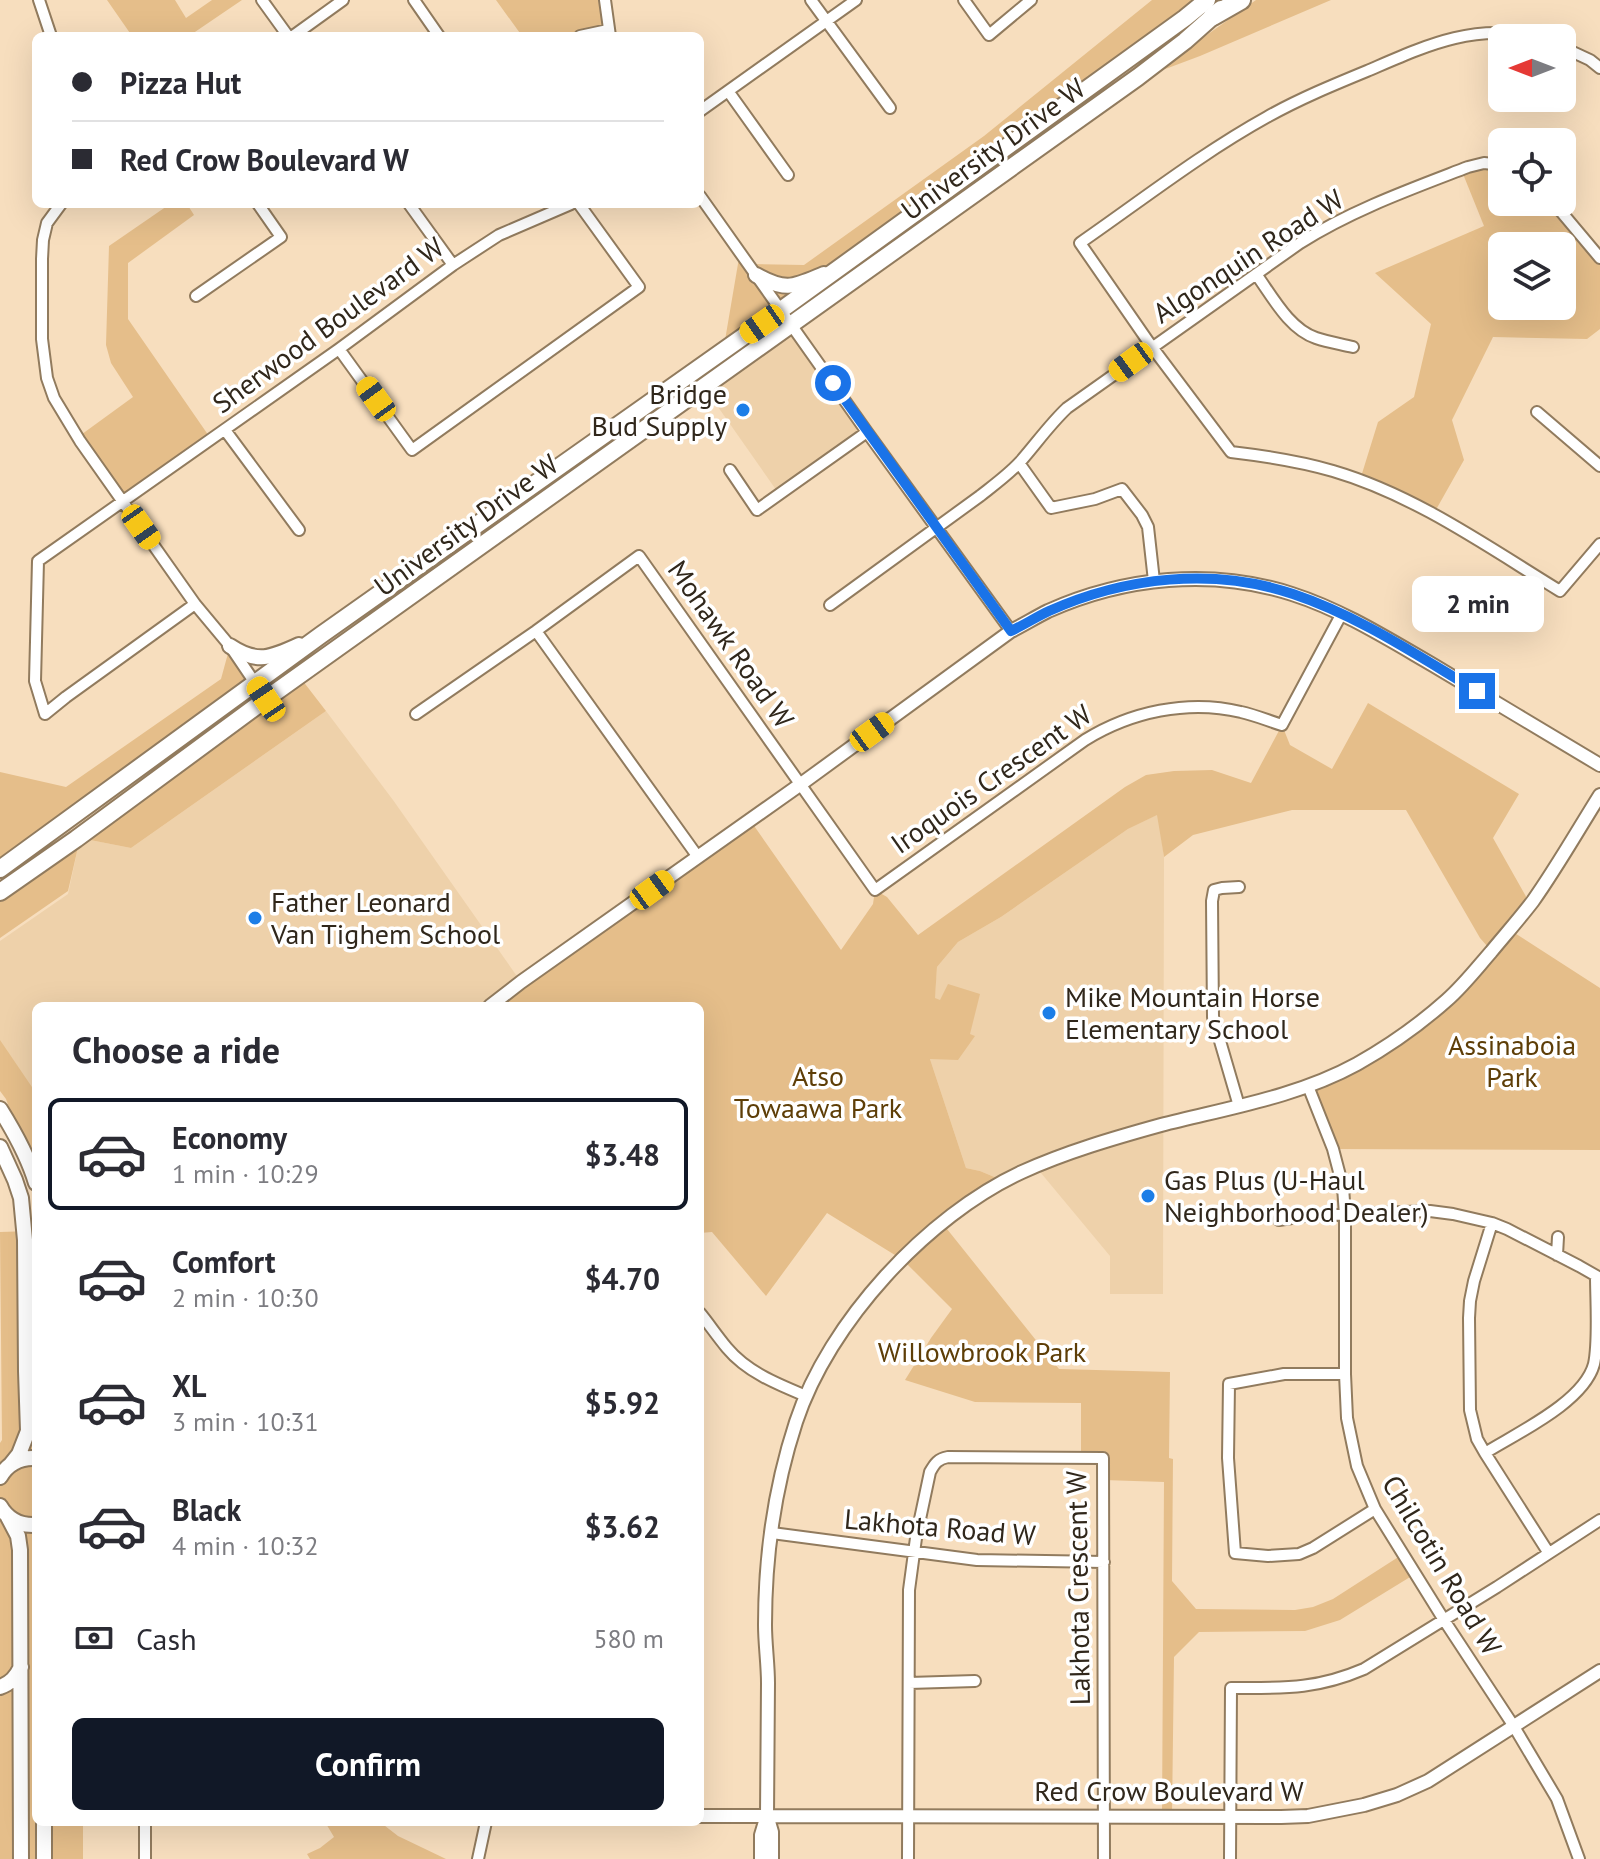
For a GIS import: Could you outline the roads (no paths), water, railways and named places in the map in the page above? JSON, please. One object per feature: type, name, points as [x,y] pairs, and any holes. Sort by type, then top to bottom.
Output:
[{"type":"highway","points":[[1210,8],[1241,0]]},
{"type":"main road","name":"University Drive W","points":[[0,869],[321,635],[843,266],[1175,26],[1231,0]]},
{"type":"main road","name":"University Drive W","points":[[0,892],[1138,77],[1185,41],[1210,8]]},
{"type":"main road","points":[[756,275],[774,285],[791,286],[843,266]]},
{"type":"main road","points":[[230,646],[244,656],[262,659],[321,635]]},
{"type":"main road","points":[[0,1109],[18,1137],[32,1170]]},
{"type":"main road","points":[[0,1147],[21,1198],[25,1240],[28,1431],[19,1454],[3,1473]]},
{"type":"main road","points":[[3,1473],[24,1458],[32,1458]]},
{"type":"main road","points":[[4,1512],[21,1524],[32,1525]]},
{"type":"main road","points":[[4,1512],[18,1536],[20,1550],[21,1859]]},
{"type":"main road","points":[[0,1687],[16,1677],[21,1666]]},
{"type":"main road","points":[[0,1694],[16,1704],[21,1713]]},
{"type":"main road","points":[[44,1826],[44,1859]]},
{"type":"street","points":[[39,0],[50,32]]},
{"type":"street","points":[[262,0],[287,32]]},
{"type":"street","points":[[296,32],[343,0]]},
{"type":"street","points":[[414,0],[436,32]]},
{"type":"street","points":[[605,0],[609,32]]},
{"type":"street","points":[[811,0],[890,108]]},
{"type":"street","points":[[704,108],[856,0]]},
{"type":"street","points":[[964,0],[989,35],[1031,0]]},
{"type":"street","points":[[1488,33],[1447,38],[1302,99],[1203,156],[1080,243],[1152,347],[1231,452],[1307,463],[1380,488],[1444,521],[1560,591],[1600,544]]},
{"type":"street","points":[[1576,54],[1600,68]]},
{"type":"street","points":[[728,91],[788,175]]},
{"type":"street","name":"Algonquin Road W","points":[[830,605],[980,496],[1019,463],[1068,407],[1321,230],[1368,207],[1468,167],[1488,163]]},
{"type":"street","points":[[704,202],[1011,631]]},
{"type":"street","points":[[58,208],[47,223],[43,240],[42,339],[47,378],[54,398],[123,502],[266,699]]},
{"type":"street","points":[[196,296],[281,237],[261,208]]},
{"type":"street","points":[[412,208],[453,265]]},
{"type":"street","name":"Sherwood Boulevard W","points":[[195,604],[45,714],[35,681],[38,561],[453,265],[499,235],[562,208]]},
{"type":"street","points":[[339,349],[412,450],[639,287],[582,208]]},
{"type":"street","points":[[1565,216],[1598,253]]},
{"type":"street","points":[[1256,274],[1301,330],[1313,338],[1353,347]]},
{"type":"street","points":[[1537,412],[1600,466]]},
{"type":"street","points":[[225,430],[299,530]]},
{"type":"street","points":[[730,470],[757,510],[867,432]]},
{"type":"street","points":[[1019,463],[1051,508],[1095,499],[1122,489],[1148,527],[1154,581]]},
{"type":"street","name":"Mohawk Road W","points":[[416,714],[639,556],[801,784]]},
{"type":"street","points":[[495,1002],[1011,631],[1073,601],[1128,585],[1209,579],[1294,594],[1376,632],[1600,765]]},
{"type":"street","name":"Iroquois Crescent W","points":[[801,784],[875,890],[1085,740],[1121,720],[1144,712],[1219,708],[1240,711],[1282,725],[1341,615]]},
{"type":"street","points":[[536,631],[698,857]]},
{"type":"street","points":[[761,1859],[761,1835],[767,1815],[768,1682],[765,1626],[772,1533],[796,1422],[817,1372],[852,1315],[873,1289],[927,1236],[1004,1181],[1061,1156],[1308,1086],[1385,1047],[1449,998],[1532,902],[1600,795]]},
{"type":"street","points":[[1239,887],[1214,890],[1212,901],[1213,1017],[1239,1106]]},
{"type":"street","name":"Chilcotin Road W","points":[[1308,1086],[1339,1169],[1345,1215],[1347,1418],[1357,1466],[1375,1509],[1557,1799],[1579,1859]]},
{"type":"street","points":[[1279,1220],[1304,1216],[1430,1211],[1473,1218],[1492,1223],[1598,1277],[1594,1365],[1581,1389],[1553,1411],[1485,1453]]},
{"type":"street","points":[[1492,1223],[1470,1301],[1470,1410],[1477,1439],[1548,1552]]},
{"type":"street","points":[[1557,1255],[1558,1237]]},
{"type":"street","points":[[704,1318],[728,1350],[749,1368],[772,1382],[806,1396]]},
{"type":"street","points":[[1345,1374],[1284,1374],[1229,1384],[1228,1458],[1235,1553],[1268,1556],[1299,1554],[1375,1509]]},
{"type":"street","name":"Lakhota Crescent W","points":[[908,1859],[909,1590],[913,1553],[930,1472],[941,1458],[948,1457],[1103,1458],[1104,1859]]},
{"type":"street","points":[[1230,1859],[1231,1688],[1293,1688],[1341,1679],[1364,1669],[1600,1520]]},
{"type":"street","name":"Lakhota Road W","points":[[772,1533],[977,1560],[1104,1562]]},
{"type":"street","name":"Red Crow Boulevard W","points":[[704,1816],[1105,1818],[1308,1816],[1336,1812],[1386,1798],[1428,1781],[1600,1671]]},
{"type":"street","points":[[909,1683],[975,1681]]},
{"type":"street","points":[[767,1815],[772,1832],[772,1859]]},
{"type":"street","points":[[145,1826],[145,1859]]},
{"type":"street","points":[[478,1859],[485,1826]]},
{"type":"place","name":"Bridge Bud Supply","points":[[743,410]]},
{"type":"place","name":"Father Leonard Van Tighem School","points":[[255,918]]},
{"type":"place","name":"Mike Mountain Horse Elementary School","points":[[1049,1013]]},
{"type":"place","name":"Gas Plus (U-Haul Neighborhood Dealer)","points":[[1148,1196]]},
{"type":"park label","name":"Assinaboia Park","points":[[1512,1061]]},
{"type":"park label","name":"Atso Towaawa Park","points":[[818,1092]]},
{"type":"park label","name":"Willowbrook Park","points":[[982,1352]]}]
